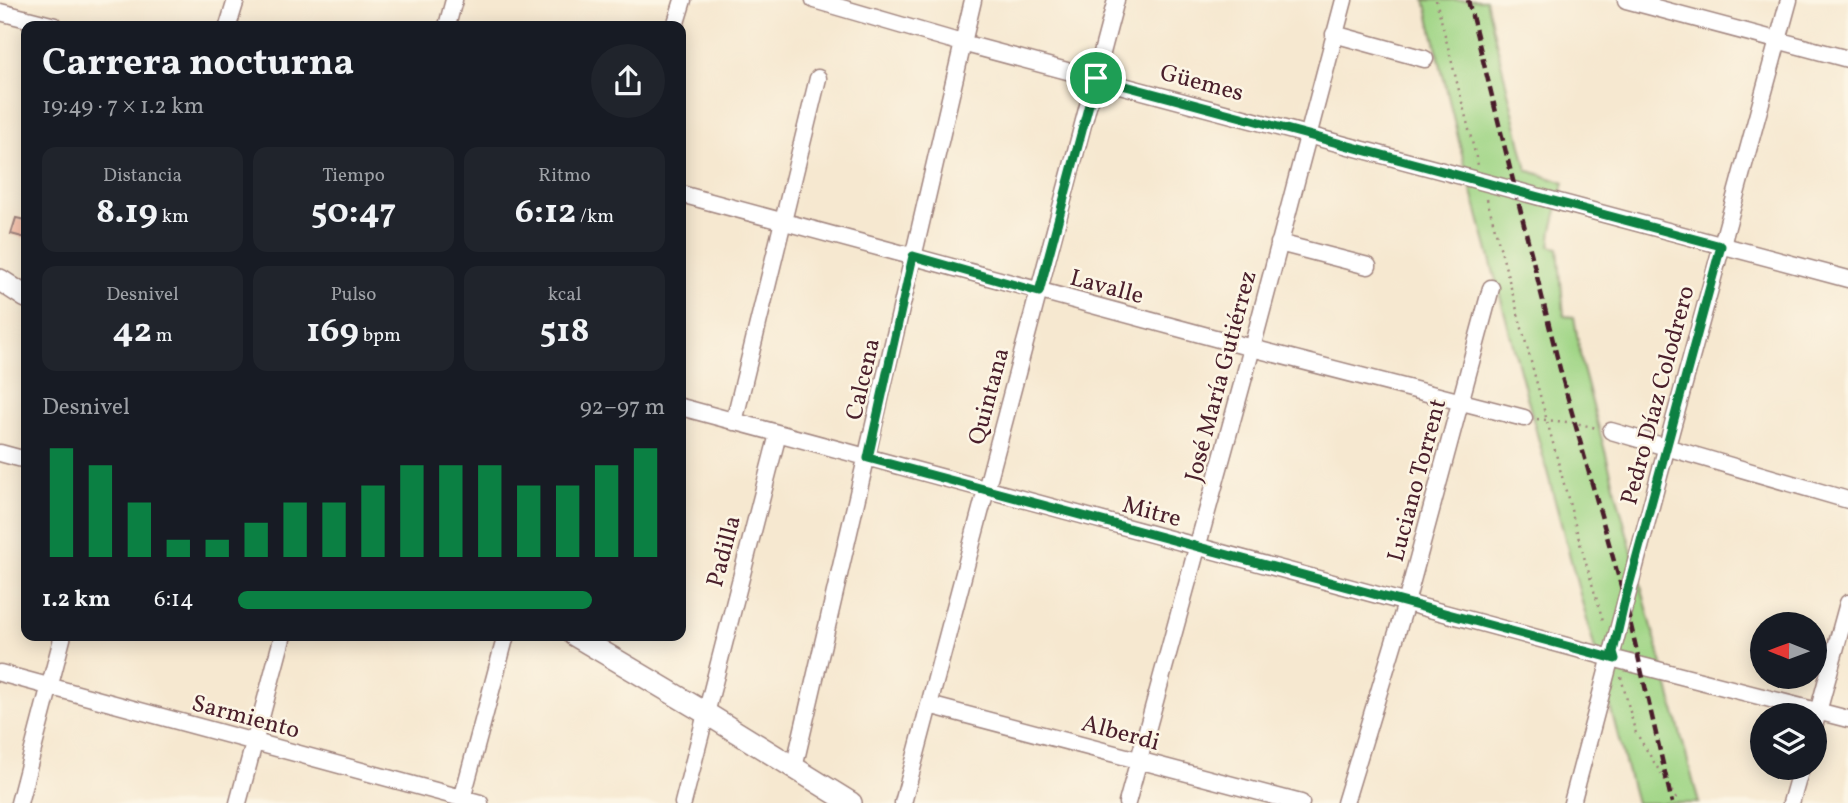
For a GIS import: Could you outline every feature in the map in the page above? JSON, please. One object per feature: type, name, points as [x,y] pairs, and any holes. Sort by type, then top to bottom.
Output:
[{"type":"main road","points":[[0,280],[21,294]]},
{"type":"main road","points":[[584,641],[850,803]]},
{"type":"street","points":[[230,21],[236,0]]},
{"type":"street","points":[[448,21],[454,0]]},
{"type":"street","points":[[677,21],[683,0]]},
{"type":"street","name":"Güemes","points":[[814,0],[962,43],[1848,279]]},
{"type":"street","name":"Calcena","points":[[794,768],[973,0]]},
{"type":"street","name":"Quintana","points":[[903,803],[1116,0]]},
{"type":"street","name":"José María Gutiérrez","points":[[1127,803],[1344,0]]},
{"type":"street","points":[[1626,0],[1848,59]]},
{"type":"street","name":"Pedro Díaz Colodrero","points":[[1572,803],[1789,0]]},
{"type":"street","points":[[0,12],[35,21]]},
{"type":"street","points":[[1334,34],[1425,59]]},
{"type":"street","points":[[734,422],[818,78]]},
{"type":"street","name":"Lavalle","points":[[686,195],[1039,292],[1524,418]]},
{"type":"street","points":[[1279,243],[1368,266]]},
{"type":"street","name":"Luciano Torrent","points":[[1345,803],[1406,603],[1491,288]]},
{"type":"street","name":"Mitre","points":[[686,408],[1406,603],[1613,656],[1770,703]]},
{"type":"street","points":[[1611,431],[1848,500]]},
{"type":"street","name":"Padilla","points":[[682,803],[778,434]]},
{"type":"street","points":[[0,453],[21,459]]},
{"type":"street","points":[[1821,703],[1848,603]]},
{"type":"street","points":[[19,803],[61,641]]},
{"type":"street","points":[[238,803],[281,641]]},
{"type":"street","points":[[462,801],[504,641]]},
{"type":"street","name":"Sarmiento","points":[[0,673],[462,801],[480,803]]},
{"type":"street","name":"Alberdi","points":[[929,705],[1301,803]]},
{"type":"street","name":"Mitre","points":[[1827,718],[1848,719]]},
{"type":"street","points":[[1791,803],[1798,780]]},
{"type":"path","points":[[1436,0],[1546,420],[1635,732],[1679,803]]},
{"type":"path","points":[[1524,418],[1576,423],[1611,431]]},
{"type":"green space","points":[[1425,0],[1486,0],[1527,170],[1564,183],[1550,246],[1558,248],[1564,316],[1574,317],[1582,365],[1699,803],[1636,803],[1463,158]]},
{"type":"building","points":[[16,218],[21,219],[21,237],[11,234]]},
{"type":"railway","points":[[1468,0],[1563,381],[1625,600],[1672,803]]},
{"type":"route","points":[[1096,78],[1721,246],[1625,600],[1613,652],[1615,659],[868,458],[913,256],[1039,292],[1096,78]]}]
